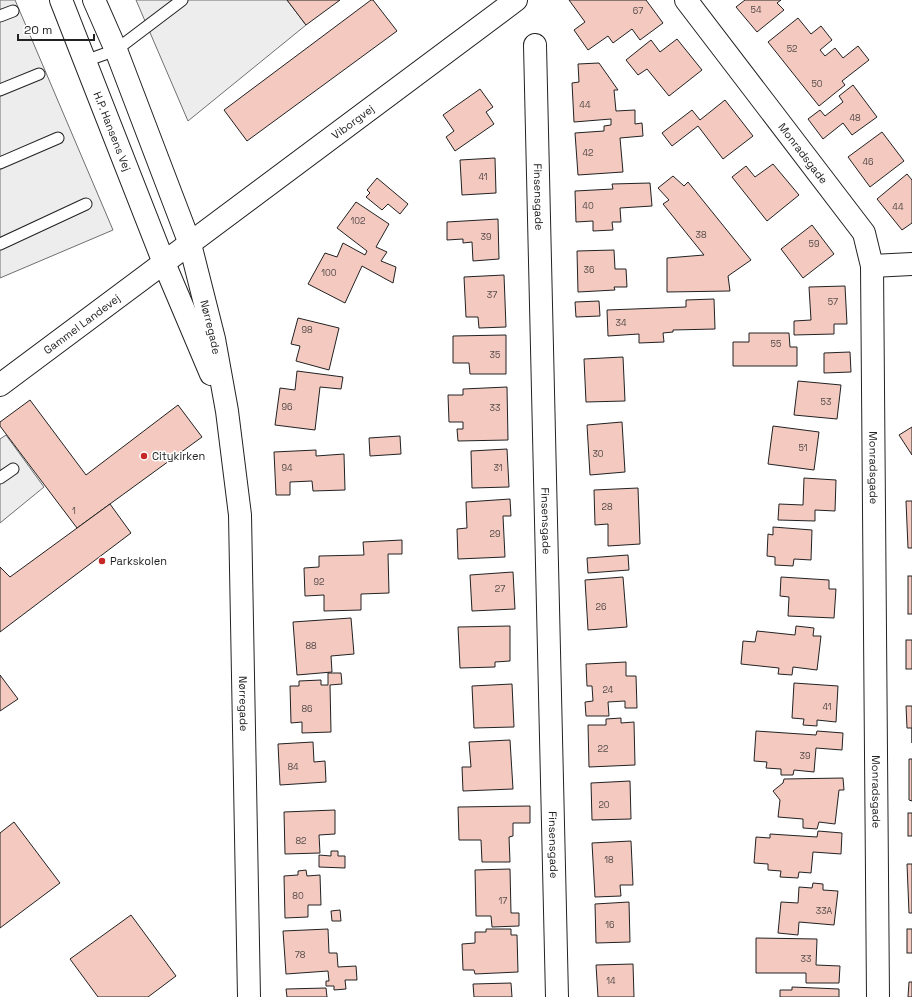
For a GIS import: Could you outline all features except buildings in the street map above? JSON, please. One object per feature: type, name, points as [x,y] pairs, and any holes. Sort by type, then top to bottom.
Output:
[{"type":"street","name":"H.P. Hansens Vej","points":[[61,0],[164,263]]},
{"type":"street","points":[[94,0],[116,50],[190,244]]},
{"type":"street","name":"Viborgvej","points":[[164,263],[516,0]]},
{"type":"street","name":"Monradsgade","points":[[686,0],[864,233],[872,266],[878,997]]},
{"type":"street","name":"Finsensgade","points":[[535,45],[557,997]]},
{"type":"street","name":"Nørregade","points":[[190,244],[214,339],[227,411],[240,515],[249,997]]},
{"type":"street","name":"Nørregade","points":[[164,263],[227,411]]},
{"type":"street","name":"Gammel Landevej","points":[[0,385],[164,263]]},
{"type":"street","points":[[872,266],[912,264]]},
{"type":"lane","points":[[85,61],[116,50],[182,0]]},
{"type":"lane","points":[[0,16],[12,11]]},
{"type":"lane","points":[[0,90],[40,74]]},
{"type":"lane","points":[[0,163],[58,138]]},
{"type":"lane","points":[[0,244],[86,204]]},
{"type":"lane","points":[[0,478],[13,469]]},
{"type":"shaded area","points":[[0,0],[15,0],[113,230],[0,278]]},
{"type":"shaded area","points":[[136,0],[287,0],[306,25],[188,121]]},
{"type":"shaded area","points":[[6,435],[44,487],[0,523],[0,439]]},
{"type":"place","name":"Citykirken","points":[[144,456]]},
{"type":"place","name":"Parkskolen","points":[[102,561]]}]
